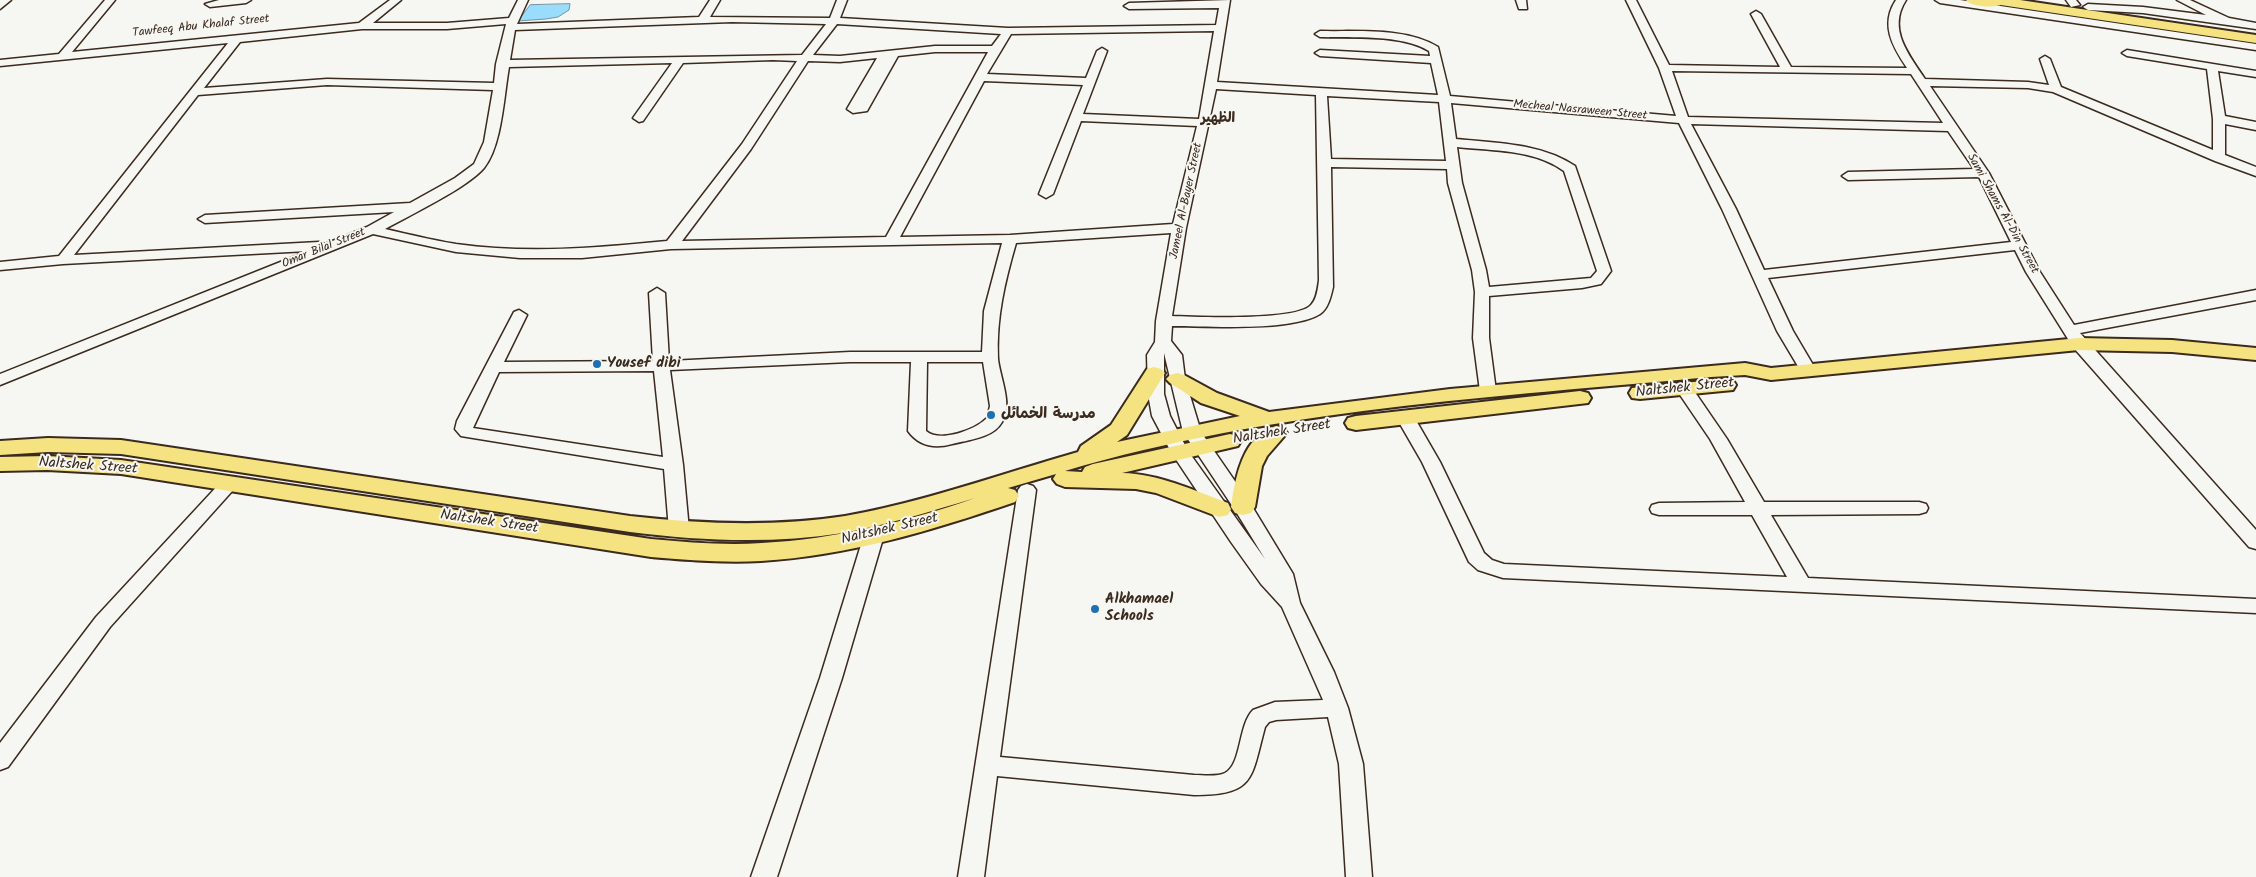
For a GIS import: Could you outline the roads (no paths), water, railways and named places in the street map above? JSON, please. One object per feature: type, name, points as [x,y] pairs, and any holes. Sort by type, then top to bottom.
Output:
[{"type":"highway","points":[[1973,0],[1997,0]]},
{"type":"main road","points":[[1997,0],[2256,39]]},
{"type":"main road","points":[[2040,0],[2078,4],[2256,32]]},
{"type":"main road","name":"Naltshek Street","points":[[0,448],[48,445],[122,447],[679,530],[745,532],[845,524],[1006,482],[1068,470],[1186,442],[1488,391],[1711,371],[1745,369],[1771,374],[2075,337],[2256,354]]},
{"type":"main road","points":[[1068,470],[1120,430],[1154,373]]},
{"type":"main road","name":"Naltshek Street","points":[[1272,426],[1405,417],[1684,390],[1755,381],[1771,374]]},
{"type":"main road","points":[[1177,379],[1209,398],[1272,426],[1251,460],[1243,507]]},
{"type":"main road","name":"Naltshek Street","points":[[0,464],[48,463],[121,467],[228,485],[651,548],[726,553],[789,550],[874,536],[941,519],[1027,490],[1068,470]]},
{"type":"main road","points":[[1068,470],[1162,487],[1219,509]]},
{"type":"street","points":[[0,6],[6,0]]},
{"type":"street","points":[[64,55],[110,0]]},
{"type":"street","points":[[210,4],[246,0]]},
{"type":"street","points":[[362,26],[396,0]]},
{"type":"street","name":"Omar Bilal Street","points":[[0,380],[372,230],[460,181],[479,166],[490,142],[510,24],[523,0]]},
{"type":"street","points":[[703,19],[714,0]]},
{"type":"street","points":[[671,245],[747,146],[800,58],[834,21],[842,0]]},
{"type":"street","points":[[1631,0],[1665,68],[1683,120],[1760,275],[1785,331],[1808,370]]},
{"type":"street","points":[[1940,0],[2256,47]]},
{"type":"street","points":[[2182,0],[2226,22]]},
{"type":"street","name":"Sami Shams Al-Din Street","points":[[1898,2],[1893,20],[1895,36],[1912,71],[1982,173],[2033,272],[2075,337],[2256,542]]},
{"type":"street","points":[[1129,6],[1224,3]]},
{"type":"street","name":"Jameel Al-Bayer Street","points":[[1224,3],[1218,28],[1204,123],[1179,228],[1164,321],[1163,342],[1154,355],[1156,394],[1161,416],[1243,507],[1283,574],[1290,603],[1323,672],[1337,708],[1351,764],[1359,877]]},
{"type":"street","points":[[2078,4],[2143,10],[2256,26]]},
{"type":"street","points":[[1756,14],[1787,70]]},
{"type":"street","name":"Tawfeeq Abu Khalaf Street","points":[[0,62],[362,26],[446,26],[703,19],[834,21],[1008,31],[1218,28]]},
{"type":"street","points":[[1321,66],[1320,34],[1322,21]]},
{"type":"street","points":[[891,241],[994,50],[1008,31]]},
{"type":"street","points":[[1320,34],[1422,41],[1434,49],[1444,99],[1452,165],[1477,258],[1482,292],[1481,338],[1488,391]]},
{"type":"street","points":[[63,260],[238,38]]},
{"type":"street","points":[[502,64],[680,59],[800,58],[840,61],[935,51],[994,50]]},
{"type":"street","points":[[1046,194],[1076,117],[1092,82],[1102,51]]},
{"type":"street","points":[[1320,53],[1437,60]]},
{"type":"street","points":[[2127,53],[2256,74]]},
{"type":"street","points":[[863,100],[888,55]]},
{"type":"street","points":[[638,118],[680,59]]},
{"type":"street","points":[[2045,59],[2056,89]]},
{"type":"street","points":[[2212,67],[2219,119],[2219,158]]},
{"type":"street","points":[[1665,68],[1912,71]]},
{"type":"street","points":[[980,76],[1092,82]]},
{"type":"street","points":[[195,92],[327,82],[499,87]]},
{"type":"street","points":[[1920,82],[2028,86],[2056,89],[2256,172]]},
{"type":"street","name":"Mecheal Nasraween Street","points":[[1209,85],[1444,99],[1683,120],[1951,127]]},
{"type":"street","points":[[1164,321],[1275,320],[1315,311],[1324,295],[1326,274],[1324,232],[1326,162],[1321,91]]},
{"type":"street","points":[[1076,117],[1204,123]]},
{"type":"street","points":[[2219,119],[2256,126]]},
{"type":"street","points":[[1450,142],[1545,156],[1565,164],[1570,169],[1604,271],[1596,281],[1582,284],[1482,292]]},
{"type":"street","points":[[1326,162],[1452,165]]},
{"type":"street","points":[[1848,176],[1982,173]]},
{"type":"street","points":[[205,219],[415,207]]},
{"type":"street","points":[[372,230],[448,247],[520,254],[582,254],[671,245],[1010,239],[1179,228]]},
{"type":"street","points":[[919,357],[917,431],[920,437],[935,441],[978,432],[997,417],[998,406],[990,357],[990,317],[1010,239]]},
{"type":"street","points":[[0,266],[63,260],[333,245]]},
{"type":"street","points":[[1760,275],[2020,245]]},
{"type":"street","points":[[657,294],[662,366],[674,465],[679,530]]},
{"type":"street","points":[[2075,337],[2256,295]]},
{"type":"street","points":[[519,315],[495,367],[466,421],[464,429],[467,432],[674,465]]},
{"type":"street","name":"Jameel Al-Bayer Street","points":[[1163,342],[1174,355],[1186,442],[1219,509],[1268,578],[1290,603]]},
{"type":"street","points":[[495,367],[662,366],[850,357],[990,357]]},
{"type":"street","points":[[1684,390],[1718,439],[1802,585]]},
{"type":"street","points":[[1405,417],[1431,462],[1476,557],[1491,568],[1503,572],[2256,606]]},
{"type":"street","points":[[0,442],[48,445]]},
{"type":"street","points":[[0,760],[103,622],[228,485]]},
{"type":"street","points":[[971,877],[1027,490]]},
{"type":"street","points":[[1659,509],[1919,508]]},
{"type":"street","points":[[764,877],[831,678],[874,536]]},
{"type":"street","points":[[987,765],[1194,785],[1222,784],[1235,780],[1245,769],[1253,730],[1261,716],[1275,711],[1337,708]]},
{"type":"water","points":[[570,4],[569,10],[558,17],[518,21],[530,5]]},
{"type":"place","name":"Yousef dibi","points":[[597,364]]},
{"type":"place","name":"مدرسة الخمائل","points":[[991,415]]},
{"type":"place","name":"Alkhamael Schools","points":[[1095,609]]},
{"type":"district","name":"الظهير","points":[[1218,120]]}]
